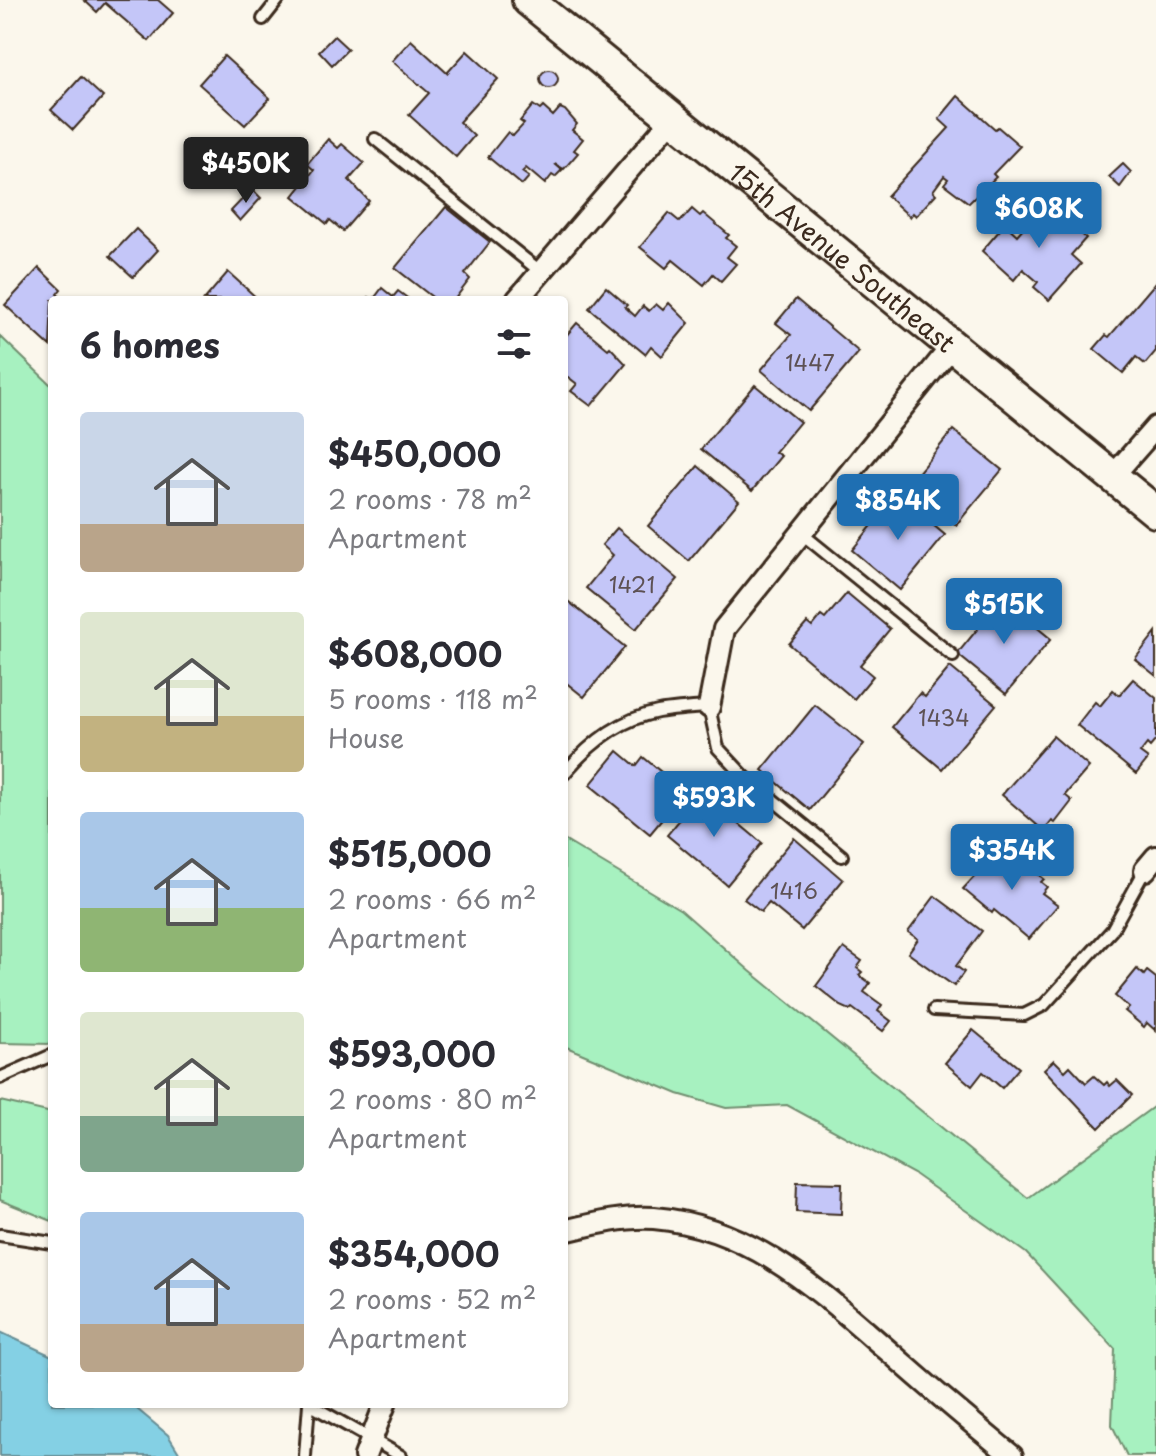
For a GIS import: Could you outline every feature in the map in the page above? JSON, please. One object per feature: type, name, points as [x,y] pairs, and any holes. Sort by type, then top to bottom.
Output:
[{"type":"street","name":"15th Avenue Southeast","points":[[528,0],[1156,512]]},
{"type":"street","points":[[520,296],[673,118]]},
{"type":"street","points":[[709,707],[724,629],[952,346]]},
{"type":"street","points":[[1112,477],[1156,427]]},
{"type":"street","points":[[568,1230],[616,1219],[654,1218],[710,1230],[746,1244],[807,1280],[1012,1456]]},
{"type":"street","points":[[368,1448],[383,1408]]},
{"type":"lane","points":[[263,19],[278,0]]},
{"type":"lane","points":[[375,139],[541,272]]},
{"type":"lane","points":[[801,533],[953,656]]},
{"type":"lane","points":[[568,769],[583,751],[609,732],[655,712],[709,707],[718,748],[745,777],[842,856]]},
{"type":"lane","points":[[934,1010],[1024,1015],[1044,1005],[1112,930],[1151,863]]},
{"type":"lane","points":[[0,1078],[48,1057]]},
{"type":"lane","points":[[0,1235],[48,1242]]},
{"type":"lane","points":[[305,1456],[309,1408]]},
{"type":"lane","points":[[314,1408],[368,1448],[401,1456]]},
{"type":"green space","points":[[0,336],[48,382],[48,1044],[0,1043]]},
{"type":"green space","points":[[568,842],[681,910],[750,971],[1028,1198],[1156,1105],[1156,1456],[1127,1456],[1112,1425],[1115,1349],[1026,1253],[914,1174],[787,1105],[726,1108],[678,1094],[568,1048]]},
{"type":"green space","points":[[0,1101],[48,1112],[48,1219],[0,1200]]},
{"type":"water","points":[[0,1332],[48,1354],[48,1408],[136,1408],[168,1435],[181,1456],[0,1456]]},
{"type":"building","points":[[84,0],[158,0],[173,13],[149,41],[105,3],[97,12]]},
{"type":"building","points":[[334,36],[348,49],[332,65],[319,51]]},
{"type":"building","points":[[411,40],[447,73],[467,51],[498,79],[459,122],[474,136],[456,157],[409,115],[429,93],[392,61]]},
{"type":"building","points":[[224,56],[270,98],[245,125],[199,84]]},
{"type":"building","points":[[549,70],[558,79],[549,88],[540,79]]},
{"type":"building","points":[[81,77],[103,97],[73,130],[51,110]]},
{"type":"building","points":[[958,96],[995,129],[998,127],[1020,146],[993,174],[996,177],[969,203],[944,184],[948,179],[944,176],[933,191],[936,194],[916,216],[913,213],[910,217],[887,196],[949,128],[939,119]]},
{"type":"building","points":[[533,105],[540,110],[543,107],[553,116],[560,108],[565,110],[577,124],[572,130],[583,139],[574,150],[578,153],[564,169],[555,164],[562,170],[555,177],[552,175],[545,184],[526,168],[522,172],[529,177],[522,185],[488,157],[508,132],[513,136],[524,124],[520,121]]},
{"type":"building","points":[[328,139],[338,148],[342,144],[364,163],[349,180],[369,201],[343,231],[330,220],[327,224],[293,196],[314,170],[307,164]]},
{"type":"building","points":[[261,158],[269,166],[259,177],[251,170]]},
{"type":"building","points":[[1123,164],[1131,172],[1120,187],[1109,177]]},
{"type":"building","points":[[252,189],[261,198],[240,221],[231,211]]},
{"type":"building","points":[[1046,202],[1086,238],[1071,255],[1081,264],[1049,300],[1034,287],[1038,282],[1023,269],[1014,280],[982,251],[1005,224],[1017,235]]},
{"type":"building","points":[[446,207],[490,242],[465,274],[470,279],[457,296],[431,296],[395,268]]},
{"type":"building","points":[[692,209],[700,216],[703,213],[729,235],[726,238],[736,246],[727,257],[736,264],[721,281],[713,274],[704,285],[673,260],[666,268],[640,247],[669,213],[680,222]]},
{"type":"building","points":[[136,229],[158,250],[133,277],[110,256]]},
{"type":"building","points":[[39,268],[61,289],[57,294],[59,296],[48,296],[48,344],[5,305]]},
{"type":"building","points":[[228,272],[255,296],[207,296]]},
{"type":"building","points":[[1156,282],[1156,351],[1145,364],[1136,357],[1123,373],[1094,349],[1106,335],[1109,337]]},
{"type":"building","points":[[606,287],[635,316],[643,306],[649,311],[656,304],[663,310],[669,303],[689,323],[662,356],[651,346],[645,354],[589,308]]},
{"type":"building","points":[[382,288],[392,296],[376,296]]},
{"type":"building","points":[[796,299],[859,352],[809,411],[761,370],[791,335],[776,323]]},
{"type":"building","points":[[577,323],[608,349],[610,347],[626,364],[591,406],[571,391],[577,384],[568,377],[568,333]]},
{"type":"building","points":[[755,385],[800,422],[775,452],[781,456],[752,491],[701,449]]},
{"type":"building","points":[[953,430],[1002,470],[956,525],[908,485]]},
{"type":"building","points":[[698,466],[739,501],[689,561],[648,526]]},
{"type":"building","points":[[897,495],[945,535],[900,590],[852,550]]},
{"type":"building","points":[[617,528],[678,579],[636,629],[586,588],[613,555],[602,545]]},
{"type":"building","points":[[847,593],[890,629],[860,665],[873,676],[854,699],[789,644],[807,623],[812,627],[821,616],[825,619]]},
{"type":"building","points":[[1002,599],[1051,639],[1006,694],[957,654]]},
{"type":"building","points":[[568,601],[625,647],[584,697],[568,684]]},
{"type":"building","points":[[1156,632],[1156,676],[1135,659]]},
{"type":"building","points":[[950,667],[996,705],[942,769],[892,727],[920,693],[925,697]]},
{"type":"building","points":[[1133,679],[1156,698],[1156,740],[1150,747],[1147,744],[1140,753],[1148,759],[1136,774],[1077,725],[1095,702],[1100,706],[1113,690],[1119,695]]},
{"type":"building","points":[[815,705],[864,744],[810,810],[762,770]]},
{"type":"building","points":[[1053,736],[1089,767],[1065,795],[1072,801],[1055,823],[1052,821],[1044,831],[1002,795]]},
{"type":"building","points":[[618,751],[636,766],[643,757],[685,792],[650,834],[590,785]]},
{"type":"building","points":[[702,793],[762,843],[727,885],[667,835]]},
{"type":"building","points":[[794,838],[843,880],[802,930],[769,903],[761,912],[744,899]]},
{"type":"building","points":[[1002,847],[1026,863],[1021,870],[1023,872],[1028,866],[1044,879],[1041,882],[1047,887],[1042,893],[1058,905],[1029,939],[963,889]]},
{"type":"building","points":[[935,896],[982,931],[956,966],[964,972],[954,986],[908,953],[918,939],[908,932]]},
{"type":"building","points":[[844,948],[862,961],[857,968],[862,972],[859,975],[870,983],[864,992],[882,1005],[878,1011],[891,1021],[883,1031],[852,1008],[841,1006],[816,986]]},
{"type":"building","points":[[1137,969],[1144,975],[1147,971],[1156,978],[1156,1031],[1147,1023],[1144,1027],[1125,1011],[1129,1008],[1115,996]]},
{"type":"building","points":[[973,1030],[1019,1068],[1002,1088],[983,1072],[972,1086],[945,1063]]},
{"type":"building","points":[[1054,1060],[1065,1071],[1070,1066],[1086,1083],[1094,1076],[1104,1085],[1107,1082],[1110,1086],[1117,1080],[1132,1095],[1099,1128],[1044,1069]]},
{"type":"building","points":[[797,1182],[842,1183],[841,1214],[796,1212]]}]
